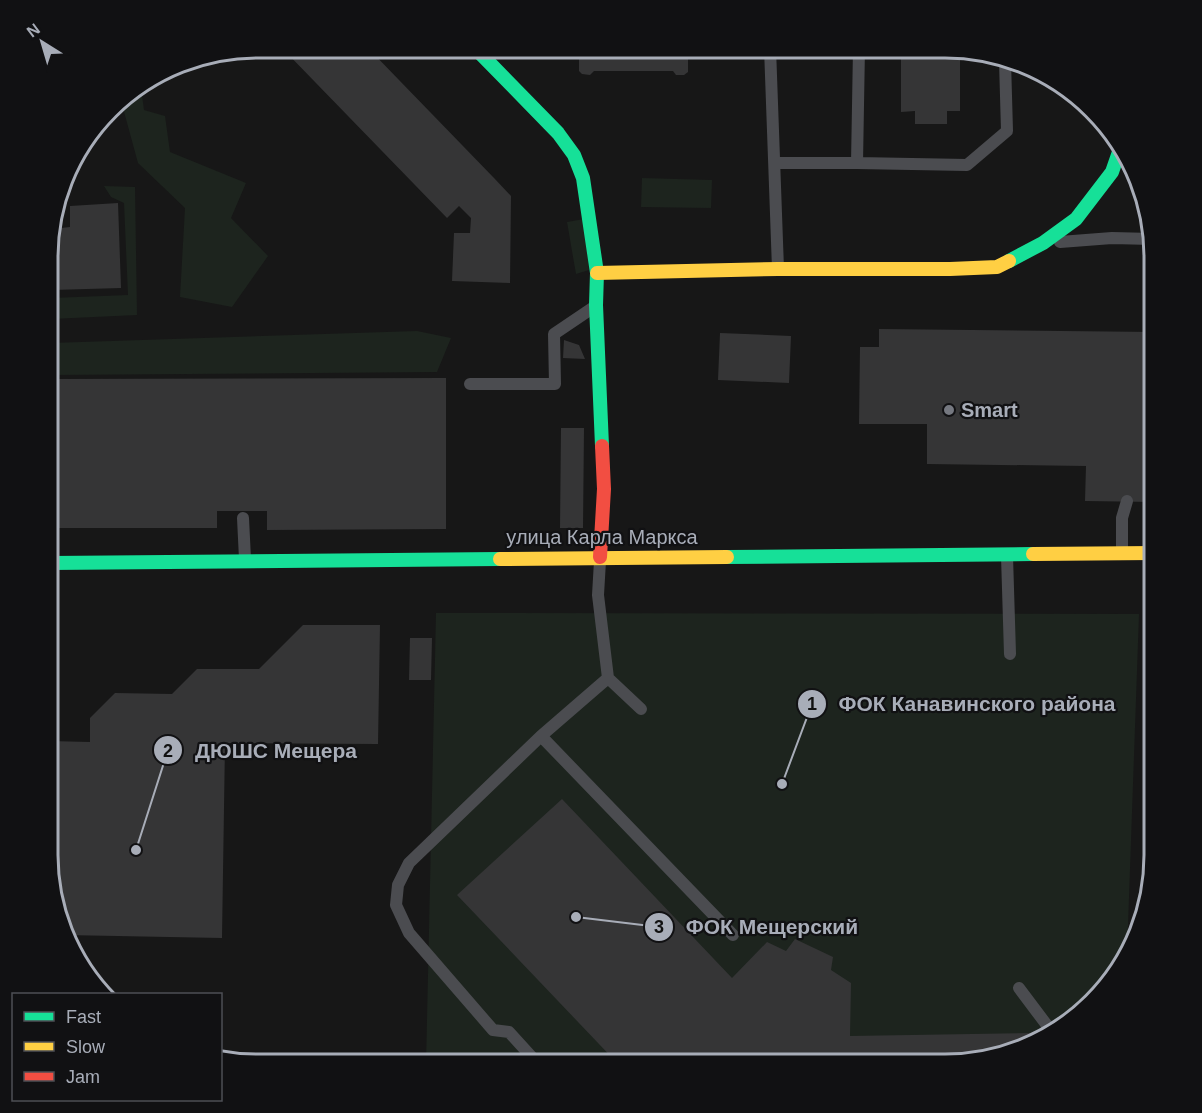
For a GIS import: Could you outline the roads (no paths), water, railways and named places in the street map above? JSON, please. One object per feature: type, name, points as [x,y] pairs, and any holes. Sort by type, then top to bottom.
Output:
[{"type":"street","points":[[485,58],[558,133],[574,155],[583,178],[597,273],[596,305],[604,489],[600,556]]},
{"type":"street","points":[[597,273],[997,267],[1044,243],[1076,219],[1112,172],[1117,158]]},
{"type":"street","name":"улица Карла Маркса","points":[[58,563],[600,556],[1144,553]]},
{"type":"lane","points":[[770,59],[778,269]]},
{"type":"lane","points":[[857,163],[859,59]]},
{"type":"lane","points":[[775,163],[967,165],[1007,131],[1005,68]]},
{"type":"lane","points":[[1044,243],[1112,238],[1142,239]]},
{"type":"lane","points":[[470,384],[555,384],[554,334],[596,305]]},
{"type":"lane","points":[[1122,553],[1122,518],[1127,501]]},
{"type":"lane","points":[[243,518],[245,561]]},
{"type":"lane","points":[[1007,554],[1010,654]]},
{"type":"lane","points":[[600,556],[598,594],[608,678],[641,709]]},
{"type":"lane","points":[[529,1054],[509,1032],[493,1030],[409,933],[396,905],[398,885],[409,863],[541,736],[608,678]]},
{"type":"lane","points":[[541,736],[733,935]]},
{"type":"lane","points":[[1019,987],[1047,1026]]},
{"type":"place","name":"Smart","points":[[949,410]]},
{"type":"place","name":"ФОК Канавинского района","points":[[782,784]]},
{"type":"place","name":"ДЮШС Мещера","points":[[136,850]]},
{"type":"place","name":"ФОК Мещерский","points":[[576,917]]}]
